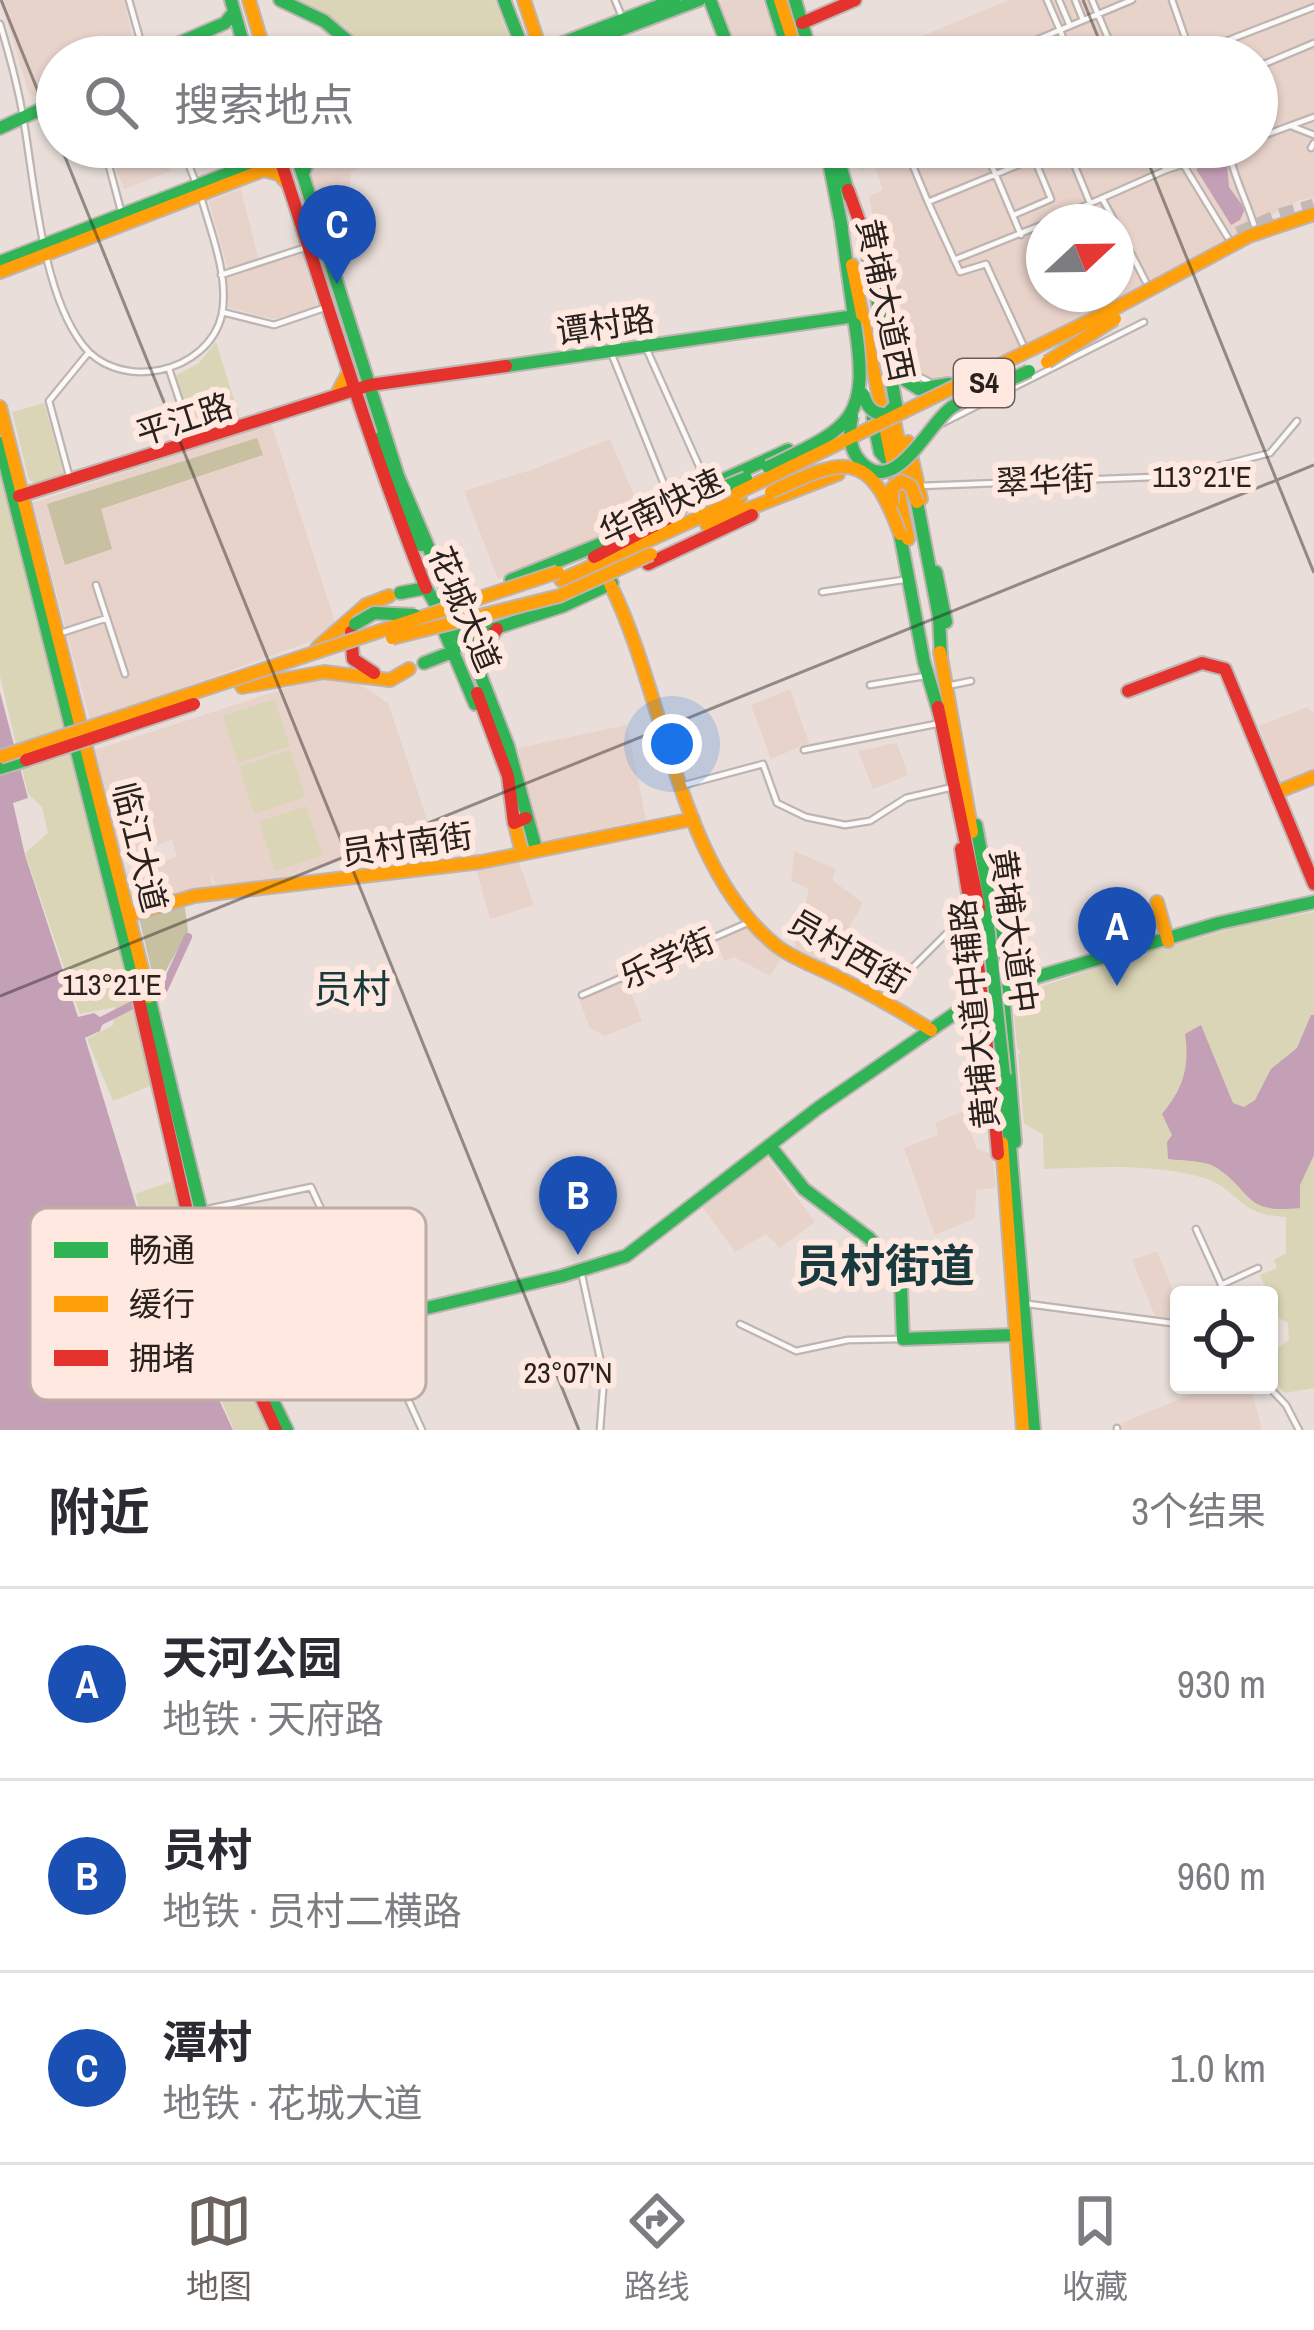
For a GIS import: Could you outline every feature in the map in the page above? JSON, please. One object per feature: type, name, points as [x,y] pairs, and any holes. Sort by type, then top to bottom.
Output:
[{"type":"main road","points":[[280,0],[325,21],[342,36]]},
{"type":"main road","points":[[504,0],[519,36]]},
{"type":"main road","points":[[524,0],[536,36]]},
{"type":"main road","points":[[604,36],[674,0]]},
{"type":"main road","points":[[584,36],[623,19],[699,0]]},
{"type":"main road","points":[[710,0],[724,36]]},
{"type":"main road","points":[[780,0],[802,23],[802,36]]},
{"type":"main road","points":[[780,0],[793,36]]},
{"type":"main road","points":[[802,23],[855,0]]},
{"type":"main road","points":[[251,1],[260,36]]},
{"type":"main road","points":[[195,36],[225,23],[232,6]]},
{"type":"main road","points":[[232,6],[241,36]]},
{"type":"main road","points":[[206,36],[224,28],[240,32]]},
{"type":"main road","points":[[531,36],[534,30]]},
{"type":"main road","points":[[534,30],[543,36]]},
{"type":"main road","points":[[0,125],[36,109]]},
{"type":"main road","points":[[0,262],[254,168]]},
{"type":"main road","points":[[268,168],[289,185]]},
{"type":"main road","name":"花城大道","points":[[283,168],[329,306],[365,371],[364,389]]},
{"type":"main road","name":"花城大道","points":[[301,168],[372,417],[423,557]]},
{"type":"main road","points":[[303,174],[307,168]]},
{"type":"main road","name":"黄埔大道西","points":[[834,168],[888,460]]},
{"type":"main road","name":"黄埔大道西","points":[[840,168],[851,196],[887,388],[904,410],[910,442]]},
{"type":"main road","points":[[0,272],[122,213],[198,189]]},
{"type":"main road","points":[[389,639],[515,610],[605,580],[820,468],[865,471],[884,478],[900,476],[918,462],[924,449],[922,426],[900,394],[876,292],[872,245],[851,196]]},
{"type":"main road","points":[[295,203],[311,200]]},
{"type":"main road","name":"华南快速","points":[[0,757],[389,639],[560,576],[1036,358],[1314,214]]},
{"type":"main road","name":"华南快速","points":[[738,496],[1249,236],[1314,214]]},
{"type":"main road","points":[[563,606],[600,579],[841,469],[888,460],[864,391],[841,224]]},
{"type":"main road","points":[[1047,362],[1155,294]]},
{"type":"main road","name":"谭村路","points":[[386,385],[851,321]]},
{"type":"main road","name":"谭村路","points":[[364,389],[851,321]]},
{"type":"main road","points":[[878,343],[905,380],[924,391],[1048,340]]},
{"type":"main road","points":[[352,351],[339,395],[354,400],[372,417],[386,385],[365,371]]},
{"type":"main road","points":[[864,391],[874,412],[892,411],[897,401],[895,364]]},
{"type":"main road","points":[[864,391],[847,434],[850,448],[856,458],[873,468],[887,469],[900,464],[910,442],[949,409],[1029,371]]},
{"type":"main road","points":[[446,591],[462,596],[476,592],[596,547],[833,431],[850,414],[874,375]]},
{"type":"main road","name":"平江路","points":[[18,498],[364,389]]},
{"type":"main road","name":"临江大道","points":[[0,406],[3,444],[117,889],[129,915],[141,987]]},
{"type":"main road","points":[[712,488],[829,437],[852,416]]},
{"type":"main road","name":"花城大道","points":[[372,417],[481,672],[508,746],[520,821]]},
{"type":"main road","name":"花城大道","points":[[372,417],[378,467],[520,821]]},
{"type":"main road","name":"平江路","points":[[43,490],[194,442]]},
{"type":"main road","points":[[910,442],[946,616],[941,657]]},
{"type":"main road","points":[[910,442],[941,657]]},
{"type":"main road","name":"黄埔大道中","points":[[910,442],[1001,1075],[1034,1430]]},
{"type":"main road","name":"临江大道","points":[[3,444],[13,462],[18,498],[147,1009],[189,1208]]},
{"type":"main road","name":"黄埔大道中","points":[[888,460],[899,496],[940,719],[959,785],[956,802],[980,914]]},
{"type":"main road","points":[[13,462],[22,482],[43,490]]},
{"type":"main road","points":[[865,471],[888,497],[900,534]]},
{"type":"main road","points":[[917,502],[908,483],[899,482],[892,488],[928,681]]},
{"type":"main road","points":[[27,519],[30,500],[43,490]]},
{"type":"main road","points":[[239,683],[324,672],[391,680],[452,652],[466,638],[563,606],[738,496]]},
{"type":"main road","points":[[899,496],[892,520],[903,580],[940,719]]},
{"type":"main road","points":[[560,576],[673,516],[677,506]]},
{"type":"main road","points":[[420,573],[431,579],[438,571]]},
{"type":"main road","name":"华南快速","points":[[0,768],[560,576]]},
{"type":"main road","name":"员村西街","points":[[600,579],[626,616],[681,786],[717,878],[752,921],[788,953],[931,1030]]},
{"type":"main road","points":[[239,683],[326,644],[361,606],[426,588],[452,632],[466,638]]},
{"type":"main road","points":[[476,592],[467,607],[472,622],[505,625]]},
{"type":"main road","points":[[416,667],[390,675],[362,668],[349,647],[355,624],[374,613],[405,616],[465,605]]},
{"type":"main road","points":[[466,682],[469,670],[481,672],[480,651],[505,625]]},
{"type":"main road","points":[[1128,692],[1202,663],[1225,669],[1314,884]]},
{"type":"main road","name":"花城大道","points":[[480,692],[529,851]]},
{"type":"main road","points":[[1277,792],[1314,777]]},
{"type":"main road","name":"黄埔大道中辅路","points":[[959,785],[983,856],[1000,955],[1008,1036],[1008,1171]]},
{"type":"main road","name":"员村南街","points":[[129,915],[194,896],[328,883],[693,819]]},
{"type":"main road","points":[[1157,902],[1168,940]]},
{"type":"main road","points":[[426,1307],[580,1271],[633,1252],[770,1146],[985,996],[1168,940],[1314,904]]},
{"type":"main road","name":"黄埔大道中辅路","points":[[980,914],[996,1138],[1008,1171]]},
{"type":"main road","points":[[980,958],[990,965],[1000,955]]},
{"type":"main road","points":[[770,1146],[985,996]]},
{"type":"main road","points":[[964,1012],[975,1011],[987,1031],[998,1028],[1008,1036]]},
{"type":"main road","name":"临江大道","points":[[168,1100],[200,1208]]},
{"type":"main road","points":[[770,1146],[804,1189],[869,1238],[893,1264],[901,1286],[904,1339],[1014,1335]]},
{"type":"main road","name":"黄埔大道中","points":[[1008,1171],[1023,1430]]},
{"type":"main road","name":"临江大道","points":[[265,1400],[277,1430]]},
{"type":"main road","name":"临江大道","points":[[270,1400],[287,1430]]},
{"type":"street","points":[[129,0],[140,36]]},
{"type":"street","points":[[615,0],[623,19]]},
{"type":"street","points":[[1047,0],[1062,36]]},
{"type":"street","points":[[1059,0],[1070,26]]},
{"type":"street","points":[[1075,0],[1083,20]]},
{"type":"street","points":[[1092,0],[1107,36]]},
{"type":"street","points":[[1108,0],[1112,8]]},
{"type":"street","points":[[1172,0],[1183,36]]},
{"type":"street","points":[[1046,36],[1129,1]]},
{"type":"street","points":[[1241,36],[1314,8]]},
{"type":"street","points":[[0,25],[23,115],[45,249],[70,322],[90,352],[131,371],[169,369],[206,344],[222,312],[221,275],[190,168]]},
{"type":"street","points":[[1278,59],[1314,43]]},
{"type":"street","points":[[1278,131],[1314,117]]},
{"type":"street","points":[[1291,126],[1313,142]]},
{"type":"street","points":[[110,168],[122,213]]},
{"type":"street","points":[[914,168],[959,272],[986,263],[1025,350]]},
{"type":"street","points":[[992,168],[1021,235]]},
{"type":"street","points":[[928,202],[1011,168]]},
{"type":"street","points":[[1013,215],[1051,199],[1038,168]]},
{"type":"street","points":[[1074,168],[1090,203],[1172,168]]},
{"type":"street","points":[[1185,168],[1237,251]]},
{"type":"street","points":[[1233,168],[1258,240]]},
{"type":"street","points":[[1102,198],[1105,204]]},
{"type":"street","points":[[872,245],[895,364],[935,384],[1025,350],[1032,352],[1314,214]]},
{"type":"street","points":[[953,260],[1026,233]]},
{"type":"street","points":[[221,275],[309,246]]},
{"type":"street","points":[[1134,256],[1155,294]]},
{"type":"street","points":[[222,312],[274,325],[329,306]]},
{"type":"street","points":[[910,442],[1144,322]]},
{"type":"street","points":[[647,350],[712,488]]},
{"type":"street","points":[[70,479],[49,401],[90,352]]},
{"type":"street","points":[[611,355],[677,506]]},
{"type":"street","points":[[169,369],[194,442]]},
{"type":"street","name":"翠华街","points":[[919,486],[1180,476],[1270,453],[1297,421]]},
{"type":"street","points":[[826,433],[842,446],[841,469]]},
{"type":"street","points":[[822,592],[903,580]]},
{"type":"street","points":[[96,585],[125,674]]},
{"type":"street","points":[[64,632],[107,618]]},
{"type":"street","points":[[870,685],[928,681]]},
{"type":"street","points":[[947,686],[971,681]]},
{"type":"street","points":[[804,751],[940,719]]},
{"type":"street","points":[[681,786],[763,764],[777,803],[806,817],[845,825],[874,819],[906,798],[959,785]]},
{"type":"street","points":[[881,999],[980,914]]},
{"type":"street","name":"乐学街","points":[[582,995],[752,921]]},
{"type":"street","points":[[214,1208],[311,1186],[322,1208]]},
{"type":"street","points":[[1196,1229],[1221,1286],[1258,1268]]},
{"type":"street","points":[[580,1271],[604,1377],[599,1430]]},
{"type":"street","points":[[1022,1303],[1170,1323]]},
{"type":"street","points":[[740,1324],[796,1351],[848,1340],[904,1339]]},
{"type":"street","points":[[1276,1394],[1299,1430]]},
{"type":"street","points":[[409,1400],[422,1430]]},
{"type":"shaded area","points":[[1,0],[124,0],[132,36],[36,36],[36,96],[29,94]]},
{"type":"shaded area","points":[[296,0],[495,0],[508,36],[353,36],[344,26]]},
{"type":"shaded area","points":[[763,0],[775,36],[729,36],[716,3]]},
{"type":"shaded area","points":[[1009,0],[1314,0],[1314,198],[1300,200],[1221,241],[1141,294],[1134,297],[1134,204],[1026,204],[1026,312],[1100,312],[941,381],[914,374],[903,363],[869,196],[883,190],[875,168],[1278,168],[1278,36],[922,36]]},
{"type":"shaded area","points":[[116,168],[169,168],[170,171],[124,189]]},
{"type":"shaded area","points":[[309,168],[359,168],[351,173],[350,189],[317,201]]},
{"type":"shaded area","points":[[1227,168],[1229,187],[1245,209],[1240,220],[1231,225],[1196,169]]},
{"type":"shaded area","points":[[241,189],[259,260],[228,270],[209,201]]},
{"type":"shaded area","points":[[302,254],[318,308],[274,319],[226,307],[226,276]]},
{"type":"shaded area","points":[[216,342],[240,419],[194,435],[175,376],[199,363]]},
{"type":"shaded area","points":[[44,403],[64,475],[38,484],[29,480],[12,412]]},
{"type":"shaded area","points":[[271,423],[336,625],[323,637],[90,721],[33,503]]},
{"type":"shaded area","points":[[257,438],[263,455],[101,509],[112,549],[65,565],[47,504]]},
{"type":"shaded area","points":[[610,439],[644,519],[498,579],[464,491]]},
{"type":"shaded area","points":[[0,457],[133,1012],[155,1084],[113,1101],[87,1039],[113,1025],[115,1007],[80,1014],[25,853],[48,833],[42,807],[28,794],[0,676]]},
{"type":"shaded area","points":[[324,676],[349,677],[388,703],[429,826],[274,886],[271,879],[258,884],[259,888],[237,890],[235,885],[218,891],[208,866],[215,891],[136,910],[126,873],[177,857],[172,840],[122,856],[95,750]]},
{"type":"shaded area","points":[[790,689],[809,743],[771,759],[751,705]]},
{"type":"shaded area","points":[[0,692],[28,798],[13,803],[25,855],[78,1017],[94,1013],[104,1020],[100,1031],[85,1038],[137,1208],[30,1208],[30,1400],[219,1400],[233,1430],[0,1430]]},
{"type":"shaded area","points":[[274,699],[290,746],[238,763],[223,716]]},
{"type":"shaded area","points":[[1307,707],[1314,713],[1314,769],[1281,781],[1259,726]]},
{"type":"shaded area","points":[[627,725],[646,820],[537,842],[518,748]]},
{"type":"shaded area","points":[[897,743],[908,775],[873,789],[858,751]]},
{"type":"shaded area","points":[[290,750],[305,797],[254,814],[239,767]]},
{"type":"shaded area","points":[[306,806],[323,855],[275,871],[259,822]]},
{"type":"shaded area","points":[[794,851],[836,869],[832,880],[863,903],[827,967],[793,953],[809,889],[791,881]]},
{"type":"shaded area","points":[[517,857],[534,905],[490,919],[476,868]]},
{"type":"shaded area","points":[[184,901],[188,931],[156,988],[138,914]]},
{"type":"shaded area","points":[[1314,912],[1314,1388],[1285,1393],[1278,1385],[1278,1348],[1289,1340],[1288,1323],[1278,1316],[1278,1286],[1265,1286],[1260,1275],[1277,1268],[1274,1260],[1286,1253],[1286,1217],[1257,1212],[1216,1183],[1185,1173],[1124,1167],[1044,1169],[1043,1134],[1024,1124],[1013,1002],[1016,995],[1130,957]]},
{"type":"shaded area","points":[[750,923],[784,954],[770,976],[734,957],[724,961],[716,939]]},
{"type":"shaded area","points":[[627,981],[642,1021],[605,1036],[590,1028],[579,999]]},
{"type":"shaded area","points":[[1311,1015],[1314,1155],[1300,1185],[1300,1208],[1258,1205],[1212,1165],[1168,1159],[1167,1142],[1172,1135],[1162,1114],[1183,1077],[1185,1034],[1201,1025],[1233,1103],[1244,1107],[1255,1100],[1271,1069],[1297,1048]]},
{"type":"shaded area","points":[[963,1111],[977,1149],[992,1154],[996,1188],[976,1190],[975,1218],[935,1235],[904,1148],[938,1135],[935,1123]]},
{"type":"shaded area","points":[[764,1154],[815,1222],[780,1248],[766,1234],[735,1252],[701,1205]]},
{"type":"shaded area","points":[[173,1181],[182,1208],[140,1208],[135,1194]]},
{"type":"shaded area","points":[[1157,1251],[1171,1286],[1170,1318],[1155,1316],[1132,1260]]},
{"type":"shaded area","points":[[1192,1394],[1252,1394],[1262,1430],[1123,1430],[1122,1423]]},
{"type":"shaded area","points":[[221,1400],[259,1400],[272,1430],[234,1430]]},
{"type":"waterway","points":[[99,1022],[164,989],[188,937]]},
{"type":"tunnel","points":[[1238,234],[1314,206]]},
{"type":"tunnel","points":[[682,507],[723,485]]},
{"type":"tunnel","points":[[457,646],[477,693]]},
{"type":"traffic: fast","points":[[231,0],[241,36]]},
{"type":"traffic: fast","points":[[280,0],[324,21],[342,36]]},
{"type":"traffic: fast","points":[[504,0],[518,36]]},
{"type":"traffic: fast","points":[[581,36],[674,0]]},
{"type":"traffic: fast","points":[[604,36],[699,0]]},
{"type":"traffic: fast","points":[[710,0],[724,36]]},
{"type":"traffic: fast","points":[[772,0],[783,36]]},
{"type":"traffic: fast","points":[[795,0],[806,36]]},
{"type":"traffic: fast","points":[[195,36],[225,23],[234,12]]},
{"type":"traffic: fast","points":[[0,128],[36,112]]},
{"type":"traffic: fast","points":[[0,262],[242,168]]},
{"type":"traffic: fast","points":[[301,168],[398,476],[455,610]]},
{"type":"traffic: fast","points":[[303,173],[305,168]]},
{"type":"traffic: fast","points":[[830,168],[842,228]]},
{"type":"traffic: fast","points":[[841,168],[849,196]]},
{"type":"traffic: fast","points":[[841,224],[855,324]]},
{"type":"traffic: fast","points":[[863,394],[878,413],[887,414],[896,405],[876,293]]},
{"type":"traffic: fast","points":[[506,366],[848,317]]},
{"type":"traffic: fast","points":[[768,467],[819,441],[848,417],[859,382],[855,324]]},
{"type":"traffic: fast","points":[[886,357],[919,389],[949,384]]},
{"type":"traffic: fast","points":[[852,416],[850,439],[856,456],[873,470],[886,471],[911,454],[952,407],[1029,371]]},
{"type":"traffic: fast","points":[[873,418],[880,452],[891,464]]},
{"type":"traffic: fast","points":[[380,438],[421,545]]},
{"type":"traffic: fast","points":[[0,443],[134,979]]},
{"type":"traffic: fast","points":[[655,519],[679,500],[788,450]]},
{"type":"traffic: fast","points":[[717,490],[746,478]]},
{"type":"traffic: fast","points":[[917,502],[939,617],[941,657]]},
{"type":"traffic: fast","points":[[900,534],[924,662],[940,716]]},
{"type":"traffic: fast","points":[[511,580],[613,539]]},
{"type":"traffic: fast","points":[[936,572],[946,622]]},
{"type":"traffic: fast","points":[[466,638],[563,606],[612,583]]},
{"type":"traffic: fast","points":[[400,593],[426,588],[452,632],[466,638],[452,652],[424,663]]},
{"type":"traffic: fast","points":[[355,624],[374,613],[415,615]]},
{"type":"traffic: fast","points":[[442,626],[475,704]]},
{"type":"traffic: fast","points":[[466,638],[508,746],[536,849]]},
{"type":"traffic: fast","points":[[0,768],[26,760]]},
{"type":"traffic: fast","points":[[976,825],[1000,955],[1015,1142]]},
{"type":"traffic: fast","points":[[426,1308],[626,1256],[818,1108],[986,992],[1219,923],[1314,902]]},
{"type":"traffic: fast","points":[[987,916],[1004,1075]]},
{"type":"traffic: fast","points":[[149,997],[200,1208]]},
{"type":"traffic: fast","points":[[1004,1075],[1034,1430]]},
{"type":"traffic: fast","points":[[770,1146],[804,1189],[869,1238],[893,1264],[901,1286],[903,1339],[1014,1335]]},
{"type":"traffic: fast","points":[[272,1400],[287,1430]]},
{"type":"traffic: slow","points":[[249,0],[260,36]]},
{"type":"traffic: slow","points":[[524,0],[536,36]]},
{"type":"traffic: slow","points":[[780,0],[791,36]]},
{"type":"traffic: slow","points":[[0,272],[269,168]]},
{"type":"traffic: slow","points":[[263,170],[279,174],[287,183]]},
{"type":"traffic: slow","points":[[737,493],[1108,312],[1249,236],[1314,214]]},
{"type":"traffic: slow","points":[[852,265],[908,539]]},
{"type":"traffic: slow","points":[[1047,362],[1115,319]]},
{"type":"traffic: slow","points":[[337,394],[349,371]]},
{"type":"traffic: slow","points":[[0,407],[149,997]]},
{"type":"traffic: slow","points":[[892,410],[908,490]]},
{"type":"traffic: slow","points":[[908,442],[921,499]]},
{"type":"traffic: slow","points":[[771,492],[818,472],[852,468],[877,486],[900,534]]},
{"type":"traffic: slow","points":[[707,525],[838,474]]},
{"type":"traffic: slow","points":[[892,503],[892,488],[901,481],[911,486],[917,502]]},
{"type":"traffic: slow","points":[[561,580],[740,499]]},
{"type":"traffic: slow","points":[[392,638],[559,596],[651,554]]},
{"type":"traffic: slow","points":[[0,757],[558,572]]},
{"type":"traffic: slow","points":[[610,584],[695,827],[717,873],[744,913],[784,951],[931,1030]]},
{"type":"traffic: slow","points":[[317,648],[366,605],[389,596]]},
{"type":"traffic: slow","points":[[940,652],[972,832]]},
{"type":"traffic: slow","points":[[242,687],[324,672],[390,680],[409,669]]},
{"type":"traffic: slow","points":[[1277,792],[1314,777]]},
{"type":"traffic: slow","points":[[513,817],[522,853]]},
{"type":"traffic: slow","points":[[129,915],[194,896],[481,862],[693,819]]},
{"type":"traffic: slow","points":[[1157,902],[1168,941]]},
{"type":"traffic: slow","points":[[1002,1143],[1023,1430]]},
{"type":"traffic: jam","points":[[802,23],[855,0]]},
{"type":"traffic: jam","points":[[283,168],[366,424],[426,588]]},
{"type":"traffic: jam","points":[[848,190],[876,293]]},
{"type":"traffic: jam","points":[[19,496],[370,385],[506,366]]},
{"type":"traffic: jam","points":[[594,557],[682,507]]},
{"type":"traffic: jam","points":[[648,564],[752,515]]},
{"type":"traffic: jam","points":[[479,661],[480,651],[497,629]]},
{"type":"traffic: jam","points":[[351,632],[353,659],[374,673]]},
{"type":"traffic: jam","points":[[1128,691],[1202,663],[1225,669],[1314,884]]},
{"type":"traffic: jam","points":[[477,693],[508,776],[514,823],[526,818]]},
{"type":"traffic: jam","points":[[26,760],[194,704]]},
{"type":"traffic: jam","points":[[938,707],[981,917]]},
{"type":"traffic: jam","points":[[961,849],[984,993],[998,1154]]},
{"type":"traffic: jam","points":[[134,979],[186,1208]]},
{"type":"traffic: jam","points":[[262,1400],[276,1430]]},
{"type":"place","name":"潭村","points":[[337,284]]},
{"type":"place","name":"天河公园","points":[[1117,986]]},
{"type":"place","name":"员村","points":[[578,1255]]},
{"type":"district","name":"员村","points":[[352,989]]},
{"type":"district","name":"员村街道","points":[[885,1266]]}]
